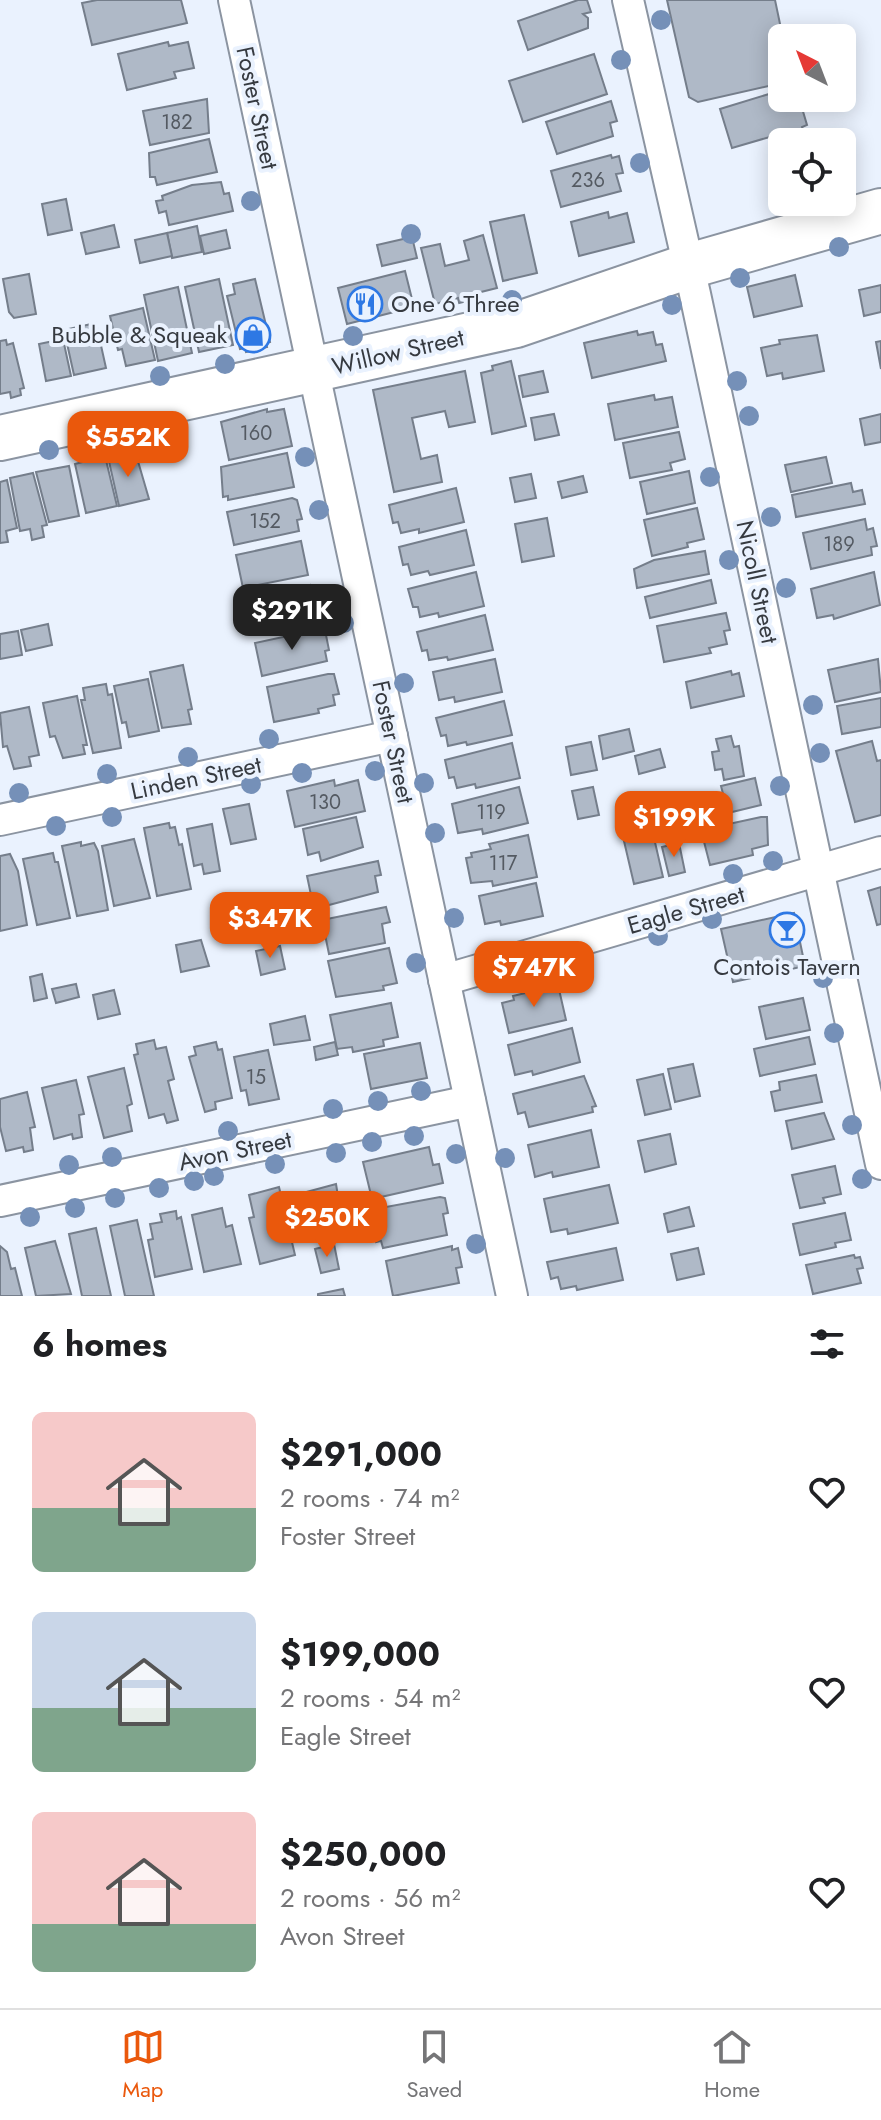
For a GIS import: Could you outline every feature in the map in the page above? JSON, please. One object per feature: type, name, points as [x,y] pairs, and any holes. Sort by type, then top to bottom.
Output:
[{"type":"main road","name":"Willow Street","points":[[0,438],[516,325],[689,266],[881,211]]},
{"type":"street","name":"Foster Street","points":[[234,0],[512,1296]]},
{"type":"street","name":"Nicoll Street","points":[[628,0],[689,266],[881,1164]]},
{"type":"street","name":"Linden Street","points":[[0,820],[392,736]]},
{"type":"street","name":"Eagle Street","points":[[444,980],[881,852]]},
{"type":"street","name":"Avon Street","points":[[0,1201],[470,1101]]},
{"type":"building","points":[[97,0],[181,0],[187,23],[92,45],[82,3]]},
{"type":"building","points":[[578,0],[587,0],[591,12],[583,14],[588,18],[588,28],[528,50],[518,21]]},
{"type":"building","points":[[667,0],[775,0],[780,24],[768,24],[768,86],[698,102],[689,97]]},
{"type":"building","points":[[168,42],[169,46],[188,42],[194,68],[174,72],[176,78],[127,90],[118,54]]},
{"type":"building","points":[[594,54],[607,94],[523,122],[509,81]]},
{"type":"building","points":[[768,94],[768,112],[803,112],[807,125],[802,128],[768,128],[768,137],[732,148],[720,109]]},
{"type":"building","points":[[207,99],[209,133],[150,145],[143,111]]},
{"type":"building","points":[[611,101],[617,121],[610,123],[613,136],[557,154],[546,122]]},
{"type":"building","points":[[209,139],[217,172],[157,185],[155,177],[150,177],[149,153]]},
{"type":"building","points":[[611,155],[612,158],[619,156],[623,173],[616,174],[621,191],[561,207],[551,171]]},
{"type":"building","points":[[221,182],[224,194],[229,193],[233,211],[169,225],[166,211],[159,213],[156,201],[163,200],[162,196],[192,185]]},
{"type":"building","points":[[66,199],[72,230],[48,235],[42,204]]},
{"type":"building","points":[[608,212],[609,218],[627,213],[634,242],[579,256],[571,222]]},
{"type":"building","points":[[524,215],[537,273],[503,281],[490,222]]},
{"type":"building","points":[[114,225],[119,247],[86,254],[81,233]]},
{"type":"building","points":[[197,226],[202,252],[172,258],[167,233]]},
{"type":"building","points":[[226,230],[230,248],[204,254],[200,236]]},
{"type":"building","points":[[167,233],[172,256],[140,263],[135,240]]},
{"type":"building","points":[[483,235],[497,288],[469,295],[471,300],[459,303],[458,298],[435,304],[421,248],[440,244],[445,266],[469,260],[464,241]]},
{"type":"building","points":[[412,237],[417,258],[382,266],[377,245]]},
{"type":"building","points":[[405,271],[414,307],[347,324],[338,288]]},
{"type":"building","points":[[29,274],[36,314],[14,318],[9,312],[3,279]]},
{"type":"building","points":[[795,275],[802,306],[754,317],[747,287]]},
{"type":"building","points":[[219,279],[233,345],[199,352],[185,287]]},
{"type":"building","points":[[255,279],[270,342],[266,343],[267,347],[246,352],[245,348],[240,349],[227,296],[235,294],[233,284]]},
{"type":"building","points":[[881,285],[881,312],[864,316],[859,290]]},
{"type":"building","points":[[178,287],[192,353],[158,361],[144,295]]},
{"type":"building","points":[[143,308],[155,360],[126,366],[122,349],[118,350],[110,316]]},
{"type":"building","points":[[96,323],[106,368],[74,375],[64,330]]},
{"type":"building","points":[[637,331],[638,335],[653,332],[656,345],[662,344],[666,361],[592,378],[584,343]]},
{"type":"building","points":[[817,335],[824,371],[783,379],[782,373],[767,376],[761,348],[780,344],[779,340]]},
{"type":"building","points":[[63,339],[71,376],[46,381],[39,344]]},
{"type":"building","points":[[6,340],[7,345],[13,343],[24,388],[20,389],[21,395],[11,398],[10,392],[0,394],[0,341]]},
{"type":"building","points":[[881,341],[881,369],[876,342]]},
{"type":"building","points":[[511,361],[526,426],[492,434],[481,373],[493,370],[492,366]]},
{"type":"building","points":[[465,371],[475,422],[449,427],[445,411],[412,418],[421,459],[437,455],[442,482],[394,492],[373,390]]},
{"type":"building","points":[[543,371],[548,392],[523,397],[519,376]]},
{"type":"building","points":[[654,395],[655,400],[672,397],[678,427],[615,440],[608,404]]},
{"type":"building","points":[[267,409],[267,412],[284,409],[292,446],[229,460],[221,422]]},
{"type":"building","points":[[554,414],[559,435],[535,440],[531,418]]},
{"type":"building","points":[[881,414],[881,442],[865,445],[860,419]]},
{"type":"building","points":[[679,432],[685,459],[670,463],[672,470],[630,478],[623,443]]},
{"type":"building","points":[[135,451],[149,499],[119,506],[108,457]]},
{"type":"building","points":[[287,453],[294,487],[228,500],[228,496],[223,497],[221,467]]},
{"type":"building","points":[[105,456],[117,506],[86,513],[75,464]]},
{"type":"building","points":[[826,457],[832,483],[791,492],[785,465]]},
{"type":"building","points":[[69,466],[79,516],[49,522],[36,472]]},
{"type":"building","points":[[689,471],[695,503],[647,514],[640,482]]},
{"type":"building","points":[[33,473],[47,525],[42,526],[44,537],[32,540],[30,529],[20,531],[10,478]]},
{"type":"building","points":[[531,474],[536,498],[515,502],[510,478]]},
{"type":"building","points":[[583,476],[587,492],[562,498],[558,482]]},
{"type":"building","points":[[7,480],[17,528],[6,531],[8,542],[0,543],[0,482]]},
{"type":"building","points":[[851,483],[853,492],[862,490],[865,504],[796,517],[792,495]]},
{"type":"building","points":[[456,488],[464,522],[419,533],[419,529],[401,533],[398,522],[393,523],[389,505]]},
{"type":"building","points":[[292,498],[297,500],[302,519],[297,520],[299,531],[234,545],[227,512]]},
{"type":"building","points":[[697,508],[704,539],[687,543],[688,547],[652,556],[644,520]]},
{"type":"building","points":[[547,518],[554,556],[522,562],[515,524]]},
{"type":"building","points":[[865,519],[867,530],[873,528],[877,546],[871,547],[872,555],[811,569],[803,533]]},
{"type":"building","points":[[466,530],[474,565],[430,575],[428,571],[411,575],[408,564],[403,565],[399,547]]},
{"type":"building","points":[[301,541],[308,575],[243,588],[236,555]]},
{"type":"building","points":[[705,551],[709,574],[637,588],[634,569],[654,560]]},
{"type":"building","points":[[476,572],[484,606],[439,617],[438,613],[420,617],[418,607],[413,607],[408,589]]},
{"type":"building","points":[[874,572],[880,605],[834,619],[833,615],[817,618],[811,589]]},
{"type":"building","points":[[711,580],[716,603],[650,618],[645,597]]},
{"type":"building","points":[[310,585],[317,618],[252,631],[245,599]]},
{"type":"building","points":[[726,613],[730,630],[724,631],[727,644],[709,648],[711,653],[664,662],[657,626]]},
{"type":"building","points":[[485,615],[493,650],[448,660],[447,657],[429,660],[427,650],[422,651],[417,632]]},
{"type":"building","points":[[48,624],[52,645],[26,651],[21,630]]},
{"type":"building","points":[[325,630],[329,650],[325,651],[327,661],[262,676],[255,643]]},
{"type":"building","points":[[18,631],[22,655],[0,659],[0,634]]},
{"type":"building","points":[[495,659],[502,692],[455,702],[454,697],[439,700],[433,672]]},
{"type":"building","points":[[878,659],[881,692],[835,702],[828,670]]},
{"type":"building","points":[[183,665],[192,709],[188,710],[191,724],[162,728],[150,672]]},
{"type":"building","points":[[731,671],[732,675],[739,673],[744,696],[691,708],[686,682]]},
{"type":"building","points":[[334,674],[339,694],[333,695],[335,705],[318,709],[319,713],[274,722],[267,687]]},
{"type":"building","points":[[148,679],[159,731],[129,737],[126,722],[122,723],[114,686]]},
{"type":"building","points":[[106,684],[108,695],[112,694],[121,748],[93,753],[81,700],[85,700],[83,688]]},
{"type":"building","points":[[77,696],[87,745],[83,745],[85,754],[63,758],[55,736],[50,737],[43,703]]},
{"type":"building","points":[[881,698],[881,727],[842,734],[837,706]]},
{"type":"building","points":[[504,701],[512,735],[448,746],[446,735],[441,736],[436,718]]},
{"type":"building","points":[[29,707],[39,755],[29,757],[31,766],[14,769],[7,746],[3,747],[0,713]]},
{"type":"building","points":[[629,729],[634,751],[603,759],[599,736]]},
{"type":"building","points":[[731,736],[734,747],[739,746],[744,776],[724,780],[722,769],[715,770],[712,752],[719,751],[716,739]]},
{"type":"building","points":[[872,741],[877,761],[881,760],[881,815],[855,822],[836,751]]},
{"type":"building","points":[[591,742],[597,770],[571,775],[566,747]]},
{"type":"building","points":[[512,743],[520,778],[476,788],[475,784],[457,788],[454,777],[449,778],[445,760]]},
{"type":"building","points":[[660,749],[665,767],[639,774],[635,756]]},
{"type":"building","points":[[755,778],[761,805],[728,813],[721,786]]},
{"type":"building","points":[[334,780],[335,786],[358,780],[365,811],[295,827],[287,791]]},
{"type":"building","points":[[519,787],[528,823],[483,834],[482,829],[458,833],[452,804]]},
{"type":"building","points":[[593,787],[599,815],[578,819],[572,791]]},
{"type":"building","points":[[249,804],[256,839],[231,844],[223,809]]},
{"type":"building","points":[[646,804],[650,823],[644,825],[648,839],[654,838],[663,877],[634,884],[617,811]]},
{"type":"building","points":[[356,817],[363,847],[321,861],[319,852],[308,855],[303,829]]},
{"type":"building","points":[[767,817],[768,845],[752,849],[753,855],[710,865],[701,830]]},
{"type":"building","points":[[169,823],[170,828],[175,827],[179,845],[182,844],[191,889],[157,896],[144,828]]},
{"type":"building","points":[[212,824],[220,871],[204,874],[202,864],[194,866],[187,829]]},
{"type":"building","points":[[528,835],[537,877],[493,886],[492,881],[471,883],[466,858],[472,857],[471,853],[491,849],[489,844]]},
{"type":"building","points":[[134,839],[150,898],[114,906],[102,846]]},
{"type":"building","points":[[81,842],[81,846],[94,843],[98,851],[108,910],[77,916],[62,846]]},
{"type":"building","points":[[679,843],[685,872],[669,876],[662,847]]},
{"type":"building","points":[[53,853],[55,862],[58,862],[70,918],[37,925],[23,859]]},
{"type":"building","points":[[10,854],[18,871],[27,925],[0,931],[0,856]]},
{"type":"building","points":[[378,861],[381,875],[375,876],[378,892],[314,909],[307,876]]},
{"type":"building","points":[[536,883],[543,916],[501,925],[500,921],[485,924],[479,896]]},
{"type":"building","points":[[881,887],[881,924],[877,925],[868,891]]},
{"type":"building","points":[[386,907],[390,922],[382,924],[385,943],[329,954],[322,920]]},
{"type":"building","points":[[794,913],[805,966],[733,982],[721,929]]},
{"type":"building","points":[[201,940],[209,966],[181,972],[176,945]]},
{"type":"building","points":[[280,946],[285,969],[261,975],[256,951]]},
{"type":"building","points":[[389,948],[397,983],[383,986],[384,990],[336,997],[328,961]]},
{"type":"building","points":[[42,974],[47,998],[34,1001],[30,977]]},
{"type":"building","points":[[76,984],[79,997],[56,1003],[52,989]]},
{"type":"building","points":[[558,985],[566,1020],[509,1033],[502,1003],[514,1000],[513,996]]},
{"type":"building","points":[[114,990],[120,1014],[98,1019],[93,995]]},
{"type":"building","points":[[803,998],[810,1030],[766,1039],[759,1007]]},
{"type":"building","points":[[391,1003],[398,1037],[383,1040],[384,1046],[353,1052],[352,1047],[337,1049],[330,1015]]},
{"type":"building","points":[[305,1016],[310,1040],[274,1045],[270,1024]]},
{"type":"building","points":[[572,1028],[580,1062],[533,1075],[532,1071],[515,1075],[508,1045]]},
{"type":"building","points":[[809,1037],[815,1064],[760,1076],[754,1049]]},
{"type":"building","points":[[154,1040],[156,1049],[166,1047],[174,1079],[168,1081],[178,1120],[167,1123],[164,1114],[149,1118],[134,1055],[138,1054],[136,1044]]},
{"type":"building","points":[[216,1042],[218,1050],[222,1049],[232,1098],[215,1102],[216,1109],[205,1112],[189,1057],[196,1055],[194,1047]]},
{"type":"building","points":[[335,1042],[338,1055],[316,1060],[314,1047]]},
{"type":"building","points":[[420,1043],[427,1078],[371,1089],[364,1054]]},
{"type":"building","points":[[268,1050],[279,1099],[249,1105],[246,1090],[241,1091],[234,1057]]},
{"type":"building","points":[[693,1064],[700,1096],[675,1102],[668,1069]]},
{"type":"building","points":[[124,1068],[132,1104],[127,1106],[132,1131],[104,1138],[88,1077]]},
{"type":"building","points":[[663,1074],[671,1109],[645,1115],[637,1080]]},
{"type":"building","points":[[816,1075],[822,1102],[775,1111],[771,1092],[780,1090],[779,1082]]},
{"type":"building","points":[[584,1076],[596,1106],[592,1107],[593,1112],[529,1127],[525,1112],[518,1114],[513,1094]]},
{"type":"building","points":[[76,1080],[84,1114],[79,1115],[82,1137],[73,1139],[72,1134],[54,1139],[42,1088]]},
{"type":"building","points":[[27,1092],[35,1127],[30,1128],[33,1150],[24,1152],[23,1147],[6,1151],[0,1127],[0,1099]]},
{"type":"building","points":[[824,1113],[834,1139],[792,1149],[786,1121]]},
{"type":"building","points":[[591,1130],[599,1167],[553,1177],[552,1172],[535,1177],[528,1145]]},
{"type":"building","points":[[670,1134],[676,1164],[645,1172],[638,1141]]},
{"type":"building","points":[[429,1147],[433,1165],[439,1164],[443,1183],[372,1199],[363,1162]]},
{"type":"building","points":[[835,1166],[841,1194],[823,1198],[825,1203],[800,1208],[792,1175]]},
{"type":"building","points":[[336,1184],[341,1215],[306,1219],[299,1194]]},
{"type":"building","points":[[609,1185],[618,1223],[568,1234],[567,1229],[551,1232],[544,1199]]},
{"type":"building","points":[[279,1187],[295,1255],[260,1264],[249,1218],[254,1217],[249,1195]]},
{"type":"building","points":[[445,1198],[448,1213],[443,1214],[447,1235],[383,1248],[381,1241],[376,1242],[373,1228],[379,1227],[375,1209]]},
{"type":"building","points":[[689,1207],[694,1226],[668,1232],[664,1214]]},
{"type":"building","points":[[222,1208],[226,1227],[232,1225],[241,1264],[204,1272],[192,1215]]},
{"type":"building","points":[[176,1211],[177,1219],[181,1217],[192,1269],[155,1277],[148,1240],[153,1239],[150,1224],[162,1222],[160,1214]]},
{"type":"building","points":[[845,1213],[851,1240],[835,1243],[836,1247],[800,1255],[793,1224]]},
{"type":"building","points":[[137,1220],[154,1296],[125,1296],[110,1226]]},
{"type":"building","points":[[96,1228],[111,1296],[82,1296],[69,1234]]},
{"type":"building","points":[[55,1241],[71,1294],[36,1296],[25,1248]]},
{"type":"building","points":[[334,1244],[339,1269],[321,1273],[315,1249]]},
{"type":"building","points":[[0,1246],[7,1252],[11,1269],[15,1268],[22,1296],[0,1296]]},
{"type":"building","points":[[452,1246],[452,1250],[458,1248],[462,1267],[456,1268],[459,1283],[393,1296],[386,1261]]},
{"type":"building","points":[[616,1248],[623,1280],[577,1290],[576,1286],[561,1289],[558,1277],[551,1279],[547,1262]]},
{"type":"building","points":[[698,1248],[704,1274],[677,1280],[671,1254]]},
{"type":"building","points":[[854,1255],[855,1258],[860,1257],[863,1268],[857,1269],[861,1283],[813,1294],[806,1265]]},
{"type":"building","points":[[343,1289],[345,1296],[318,1296],[318,1294]]},
{"type":"place","name":"One 6 Three","points":[[365,304]]},
{"type":"place","name":"Bubble & Squeak","points":[[253,335]]},
{"type":"place","name":"Contois Tavern","points":[[787,930]]}]
